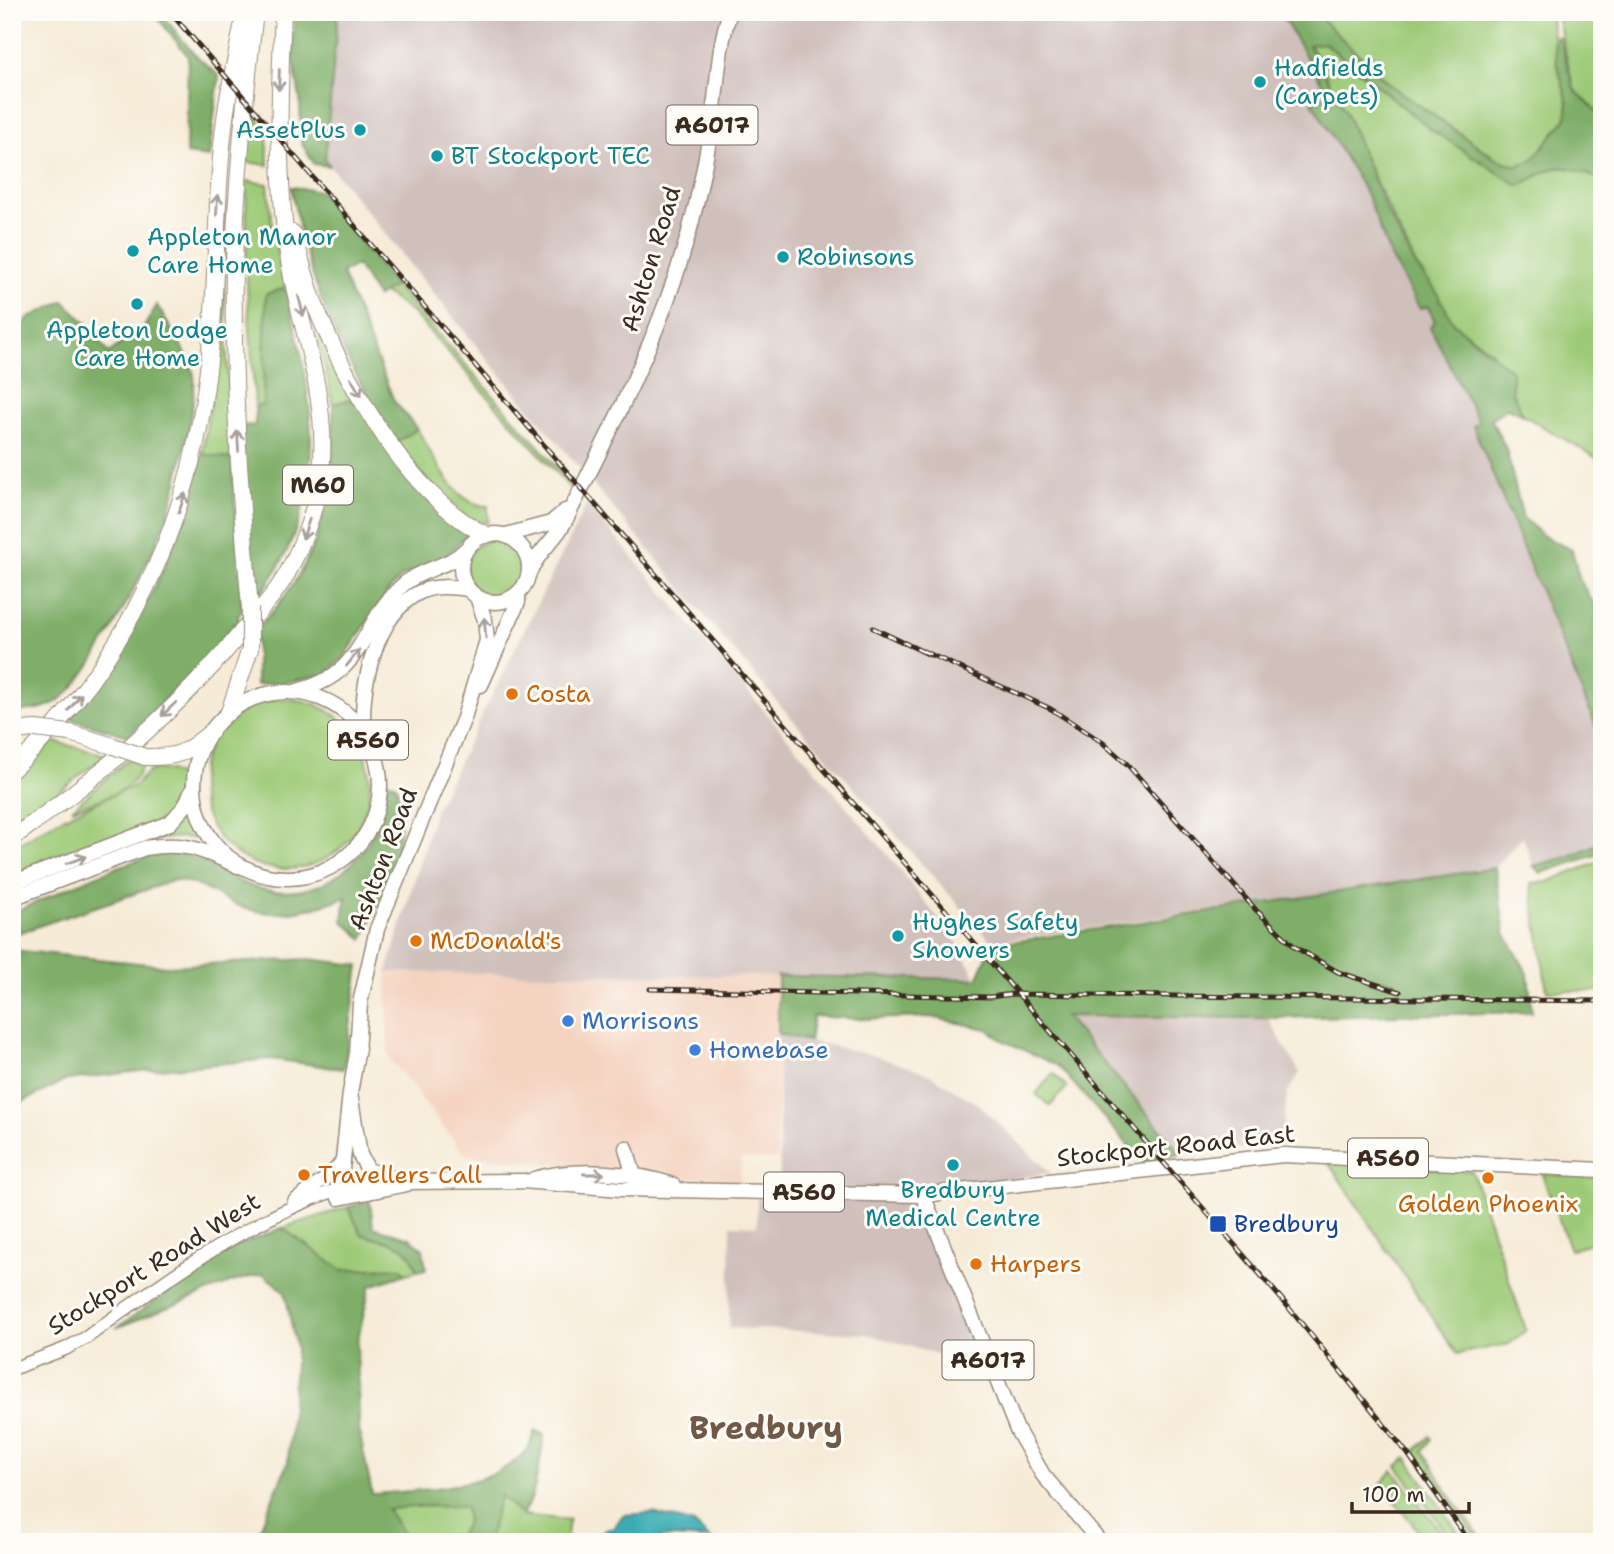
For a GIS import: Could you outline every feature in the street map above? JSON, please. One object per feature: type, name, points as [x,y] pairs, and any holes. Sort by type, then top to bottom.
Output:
[{"type":"highway","points":[[12,770],[47,738],[116,646],[147,590],[185,492],[197,445],[209,368],[224,124],[245,12]]},
{"type":"highway","points":[[229,712],[250,649],[250,607],[235,391],[234,269],[243,110],[255,12]]},
{"type":"highway","name":"M60","points":[[12,838],[115,760],[188,691],[271,597],[291,567],[306,530],[322,460],[321,414],[305,323],[290,264],[279,187],[283,12]]},
{"type":"highway","name":"M60","points":[[279,187],[317,310],[355,387],[407,464],[435,498],[460,520],[486,535]]},
{"type":"highway","points":[[12,731],[35,729],[69,733],[145,757],[171,758],[188,751],[211,732]]},
{"type":"main road","name":"Ashton Road","points":[[529,573],[542,548],[564,524],[614,421],[666,302],[687,237],[708,142],[724,28],[730,12]]},
{"type":"main road","name":"Ashton Road","points":[[506,535],[551,523],[572,505]]},
{"type":"main road","points":[[486,535],[506,535],[522,546],[527,555],[529,573]]},
{"type":"main road","name":"A560","points":[[238,866],[206,831],[197,807],[194,786],[196,765],[211,732],[229,712],[265,695],[296,692],[335,676],[364,643],[394,593],[407,582],[457,558],[486,535]]},
{"type":"main road","name":"A560","points":[[466,549],[460,569],[472,593]]},
{"type":"main road","name":"A560","points":[[12,898],[145,848],[163,845],[192,846],[265,877],[297,878],[322,871],[350,854],[363,839],[378,803],[379,769],[364,733],[362,709],[367,676],[393,615],[418,593],[433,587],[472,593],[498,602],[519,593],[529,573]]},
{"type":"main road","name":"Ashton Road","points":[[468,708],[486,639],[485,620],[472,593]]},
{"type":"main road","name":"Ashton Road","points":[[344,1192],[341,1162],[356,1055],[369,996],[373,950],[394,884],[468,708],[496,655],[518,602],[519,593]]},
{"type":"main road","name":"A560","points":[[296,692],[333,704],[364,733]]},
{"type":"main road","name":"A560","points":[[12,883],[170,823],[186,806],[194,786]]},
{"type":"main road","name":"Ashton Road","points":[[350,1093],[360,1155],[368,1170],[410,1182]]},
{"type":"main road","name":"Ashton Road","points":[[344,1192],[353,1116]]},
{"type":"main road","points":[[626,1148],[634,1176]]},
{"type":"main road","name":"Stockport Road East","points":[[923,1195],[1283,1155],[1602,1170]]},
{"type":"main road","name":"Stockport Road West","points":[[12,1369],[65,1349],[87,1337],[215,1247],[280,1212],[331,1174],[341,1162]]},
{"type":"main road","name":"Stockport Road West","points":[[526,1181],[557,1174],[634,1176],[685,1189]]},
{"type":"main road","name":"Stockport Road West","points":[[280,1212],[344,1192],[410,1182],[526,1181],[621,1189],[923,1195]]},
{"type":"main road","name":"A6017","points":[[923,1195],[1017,1430],[1043,1475],[1100,1542]]},
{"type":"shaded area","points":[[338,12],[1280,12],[1328,95],[1312,102],[1367,195],[1390,255],[1420,309],[1427,305],[1435,321],[1430,328],[1480,422],[1474,426],[1602,741],[1602,842],[1568,857],[1533,866],[1523,836],[1495,868],[992,942],[779,704],[483,354],[325,160]]},
{"type":"shaded area","points":[[587,504],[888,855],[958,944],[977,979],[387,972],[435,810]]},
{"type":"shaded area","points":[[387,972],[778,976],[777,1160],[741,1159],[740,1183],[466,1156],[388,1056]]},
{"type":"shaded area","points":[[1064,1016],[1268,1018],[1300,1073],[1287,1093],[1282,1145],[1181,1154]]},
{"type":"shaded area","points":[[778,1034],[873,1055],[929,1074],[979,1105],[1051,1173],[920,1192],[958,1297],[968,1344],[947,1357],[867,1334],[729,1328],[731,1225],[757,1226],[757,1198],[780,1199]]},
{"type":"green space","points":[[153,12],[160,12],[194,54],[219,76],[209,157],[186,154],[188,56]]},
{"type":"green space","points":[[295,12],[338,12],[325,160],[330,166],[314,164],[301,142],[300,98],[292,54]]},
{"type":"green space","points":[[1280,12],[1314,12],[1390,85],[1496,159],[1517,166],[1533,159],[1566,119],[1568,103],[1557,64],[1554,39],[1559,36],[1574,89],[1602,117],[1602,180],[1576,170],[1559,168],[1519,186],[1433,131],[1325,43],[1309,45],[1346,113],[1384,205],[1416,266],[1434,288],[1454,324],[1512,371],[1512,392],[1523,415],[1507,408],[1491,419],[1506,449],[1523,518],[1545,537],[1572,550],[1580,581],[1602,616],[1602,741],[1473,426],[1479,422],[1430,327],[1435,321],[1427,306],[1420,309],[1390,255],[1367,195],[1312,102],[1328,94]]},
{"type":"green space","points":[[1314,12],[1550,12],[1557,64],[1568,103],[1566,119],[1533,160],[1517,166],[1497,159],[1390,85]]},
{"type":"green space","points":[[1556,12],[1602,12],[1602,117],[1574,89]]},
{"type":"green space","points":[[1324,43],[1433,131],[1534,178],[1560,167],[1602,180],[1602,461],[1523,415],[1492,352],[1454,324],[1434,288],[1416,265],[1309,44]]},
{"type":"green space","points":[[248,108],[267,131],[268,165],[246,162]]},
{"type":"green space","points":[[246,181],[268,184],[272,226],[285,288],[266,294],[263,406],[255,406],[247,285]]},
{"type":"green space","points":[[291,187],[320,191],[395,285],[377,297],[357,265],[342,273],[394,401],[417,429],[397,442],[377,412],[330,320],[307,257]]},
{"type":"green space","points":[[225,201],[224,284],[232,459],[202,454],[216,368]]},
{"type":"green space","points":[[395,285],[572,484],[570,488],[413,313],[383,292]]},
{"type":"green space","points":[[285,288],[304,371],[310,412],[311,451],[307,490],[297,528],[279,566],[254,603],[239,426],[255,425],[255,406],[263,405],[266,294]]},
{"type":"green space","points":[[64,301],[85,322],[108,353],[143,329],[157,305],[192,368],[192,407],[168,515],[132,592],[103,644],[75,686],[62,698],[45,707],[12,712],[12,346],[28,318]]},
{"type":"green space","points":[[314,318],[356,398],[333,404]]},
{"type":"green space","points":[[356,398],[469,533],[443,559],[401,577],[386,594],[343,659],[321,677],[319,675],[256,685],[256,629],[296,580],[310,554],[320,526],[331,467],[333,404]]},
{"type":"green space","points":[[417,429],[454,488],[476,504],[488,506],[488,523],[472,522],[427,480],[397,442]]},
{"type":"green space","points":[[202,454],[232,459],[242,611],[238,615],[239,620],[190,675],[128,736],[70,719],[114,657],[151,594],[181,526]]},
{"type":"green space","points":[[494,540],[505,542],[514,548],[520,557],[520,579],[514,588],[505,594],[494,596],[483,594],[474,588],[468,579],[466,568],[468,557],[474,548],[483,542]]},
{"type":"green space","points":[[285,699],[318,705],[345,724],[364,751],[370,784],[364,817],[345,844],[318,863],[285,869],[252,863],[225,844],[206,817],[200,784],[206,751],[225,724],[252,705]]},
{"type":"green space","points":[[52,741],[106,755],[12,828],[12,783]]},
{"type":"green space","points":[[128,759],[142,763],[133,781],[125,788],[72,809]]},
{"type":"green space","points":[[149,771],[170,771],[185,780],[183,797],[172,816],[12,880],[12,848],[62,818],[134,786]]},
{"type":"green space","points":[[385,779],[397,786],[400,827],[393,865],[363,939],[343,921],[346,897],[302,910],[259,912],[230,902],[197,885],[175,880],[12,935],[12,913],[131,862],[167,854],[188,856],[246,884],[274,891],[300,890],[323,883],[344,870],[361,853],[374,831],[382,806]]},
{"type":"green space","points":[[188,811],[203,841],[184,837],[153,840],[12,891],[152,838],[171,829]]},
{"type":"green space","points":[[1602,842],[1602,853],[1541,873],[1533,866],[1568,857]]},
{"type":"green space","points":[[1602,861],[1602,991],[1547,991],[1531,883],[1547,882]]},
{"type":"green space","points":[[1495,868],[1505,933],[1528,974],[1532,1012],[1268,1018],[1065,1016],[1181,1154],[1145,1164],[1058,1066],[1002,1040],[987,1029],[931,1017],[861,1019],[813,1016],[809,1041],[778,1034],[778,976],[977,979],[992,945]]},
{"type":"green space","points":[[12,950],[167,966],[309,959],[359,965],[344,1069],[271,1059],[149,1070],[67,1080],[20,1103],[12,1100]]},
{"type":"green space","points":[[1053,1073],[1067,1087],[1050,1106],[1036,1094]]},
{"type":"green space","points":[[1328,1162],[1472,1171],[1526,1330],[1509,1344],[1457,1354]]},
{"type":"green space","points":[[1542,1174],[1602,1178],[1602,1239],[1570,1250]]},
{"type":"green space","points":[[370,1201],[373,1227],[410,1238],[423,1249],[426,1269],[417,1271],[409,1253],[397,1244],[361,1234],[348,1207]]},
{"type":"green space","points":[[348,1207],[361,1234],[397,1244],[409,1253],[417,1271],[406,1274],[400,1268],[342,1270],[282,1228]]},
{"type":"green space","points":[[282,1228],[342,1270],[401,1268],[406,1274],[370,1286],[357,1343],[359,1430],[372,1494],[441,1487],[490,1475],[511,1464],[526,1450],[535,1431],[544,1434],[542,1447],[532,1496],[522,1515],[500,1496],[488,1542],[269,1542],[259,1531],[288,1462],[296,1348],[285,1292],[263,1274],[235,1281],[116,1328],[230,1249]],"holes":[[[465,1507],[467,1522],[459,1536],[440,1541],[406,1538],[387,1509]]]},
{"type":"green space","points":[[1430,1436],[1432,1439],[1423,1450],[1447,1491],[1484,1542],[1479,1542],[1415,1451]]},
{"type":"green space","points":[[1407,1458],[1465,1542],[1454,1542],[1397,1466]]},
{"type":"green space","points":[[1393,1470],[1449,1542],[1427,1542],[1381,1484]]},
{"type":"green space","points":[[500,1495],[522,1515],[569,1520],[566,1542],[488,1542]]},
{"type":"green space","points":[[465,1507],[467,1522],[459,1536],[440,1541],[406,1538],[386,1509]]},
{"type":"water","points":[[653,1513],[694,1524],[710,1539],[670,1537],[643,1542],[588,1542],[606,1529],[613,1529],[623,1515]]},
{"type":"railway","points":[[170,12],[1284,1302],[1408,1454],[1470,1542]]},
{"type":"railway","points":[[873,628],[930,655]]},
{"type":"railway","points":[[923,651],[1051,709],[1102,742],[1127,764],[1256,910],[1295,947],[1338,972],[1400,992]]},
{"type":"railway","points":[[650,989],[990,997],[1013,994],[1602,1001]]},
{"type":"place","name":"Hadfields (Carpets)","points":[[1260,82]]},
{"type":"place","name":"AssetPlus","points":[[360,130]]},
{"type":"place","name":"BT Stockport TEC","points":[[437,156]]},
{"type":"place","name":"Appleton Manor Care Home","points":[[133,251]]},
{"type":"place","name":"Robinsons","points":[[783,257]]},
{"type":"place","name":"Appleton Lodge Care Home","points":[[137,304]]},
{"type":"place","name":"Costa","points":[[512,694]]},
{"type":"place","name":"Hughes Safety Showers","points":[[898,936]]},
{"type":"place","name":"McDonald's","points":[[416,941]]},
{"type":"place","name":"Morrisons","points":[[568,1021]]},
{"type":"place","name":"Homebase","points":[[695,1050]]},
{"type":"place","name":"Bredbury Medical Centre","points":[[953,1165]]},
{"type":"place","name":"Travellers Call","points":[[304,1175]]},
{"type":"place","name":"Golden Phoenix","points":[[1488,1178]]},
{"type":"place","name":"Bredbury","points":[[1218,1224]]},
{"type":"place","name":"Harpers","points":[[976,1264]]},
{"type":"district","name":"Bredbury","points":[[766,1428]]}]
